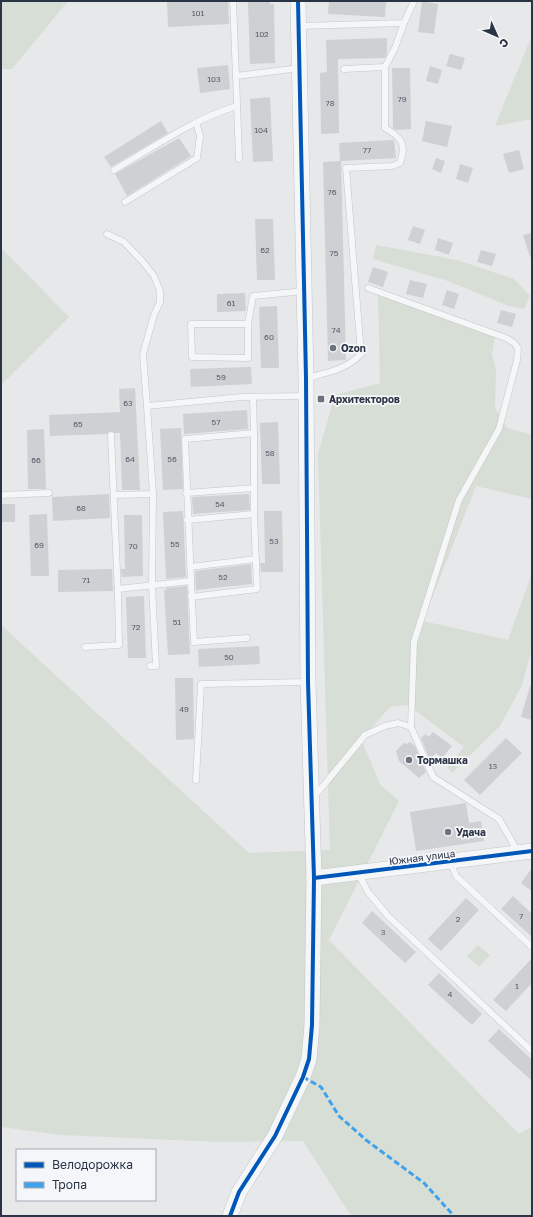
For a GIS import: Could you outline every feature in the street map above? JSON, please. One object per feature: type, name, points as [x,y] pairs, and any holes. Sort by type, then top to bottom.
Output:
[{"type":"street","points":[[230,1216],[239,1192],[275,1136],[303,1077],[309,1059],[313,974],[314,878],[308,682],[306,378],[298,1]]},
{"type":"street","name":"Южная улица","points":[[314,878],[526,853]]},
{"type":"lane","points":[[233,1],[239,159]]},
{"type":"lane","points":[[306,378],[339,370],[352,363],[361,354],[346,168],[392,166],[400,163],[402,157],[402,144],[399,136],[385,128],[384,123],[385,67],[395,48],[414,1]]},
{"type":"lane","points":[[299,26],[404,23]]},
{"type":"lane","points":[[344,69],[385,67]]},
{"type":"lane","points":[[236,76],[300,68]]},
{"type":"lane","points":[[114,170],[196,122],[217,112],[237,106]]},
{"type":"lane","points":[[125,202],[197,158],[200,136],[196,122]]},
{"type":"lane","points":[[107,234],[124,242],[143,262],[154,276],[160,291],[160,302],[154,315],[143,354],[148,406],[153,494],[152,586],[156,666],[150,666]]},
{"type":"lane","points":[[368,288],[506,338],[514,343],[518,348],[517,360],[499,429],[459,500],[414,642],[411,727],[433,777],[499,819],[514,845],[526,853]]},
{"type":"lane","points":[[248,324],[191,324],[192,357],[248,358],[248,324],[253,296],[304,291]]},
{"type":"lane","points":[[148,406],[253,397],[306,396]]},
{"type":"lane","points":[[191,597],[257,589],[254,514],[253,397]]},
{"type":"lane","points":[[247,638],[194,642],[187,520],[185,439],[254,433]]},
{"type":"lane","points":[[85,647],[119,645],[111,435]]},
{"type":"lane","points":[[186,493],[254,488]]},
{"type":"lane","points":[[1,495],[50,493]]},
{"type":"lane","points":[[114,495],[153,494]]},
{"type":"lane","points":[[187,520],[254,514]]},
{"type":"lane","points":[[190,567],[256,558]]},
{"type":"lane","points":[[118,590],[190,581]]},
{"type":"lane","points":[[196,780],[201,684],[308,682]]},
{"type":"lane","points":[[311,800],[365,735],[385,726],[398,723],[411,727]]},
{"type":"lane","points":[[450,861],[456,876],[532,947]]},
{"type":"lane","points":[[358,873],[368,892],[388,916],[532,1051]]},
{"type":"shaded area","points":[[1,1],[68,1],[12,69],[1,69]]},
{"type":"shaded area","points":[[532,35],[532,119],[495,126]]},
{"type":"shaded area","points":[[376,245],[457,260],[514,279],[530,296],[524,309],[509,306],[448,281],[373,259]]},
{"type":"shaded area","points":[[1,248],[69,317],[1,385]]},
{"type":"shaded area","points":[[378,293],[495,335],[492,354],[496,371],[495,408],[507,428],[532,435],[532,499],[476,486],[423,621],[508,640],[532,573],[532,648],[522,685],[500,726],[452,773],[447,766],[464,747],[408,705],[390,707],[361,739],[380,784],[399,801],[329,940],[519,1134],[532,1127],[532,1216],[351,1216],[303,1141],[221,1142],[62,1135],[1,1127],[1,625],[249,853],[330,850],[318,454],[335,395],[380,383]]},
{"type":"shaded area","points":[[478,945],[490,955],[479,967],[467,956]]},
{"type":"building","points":[[167,1],[228,1],[229,24],[168,27]]},
{"type":"building","points":[[248,1],[270,1],[270,4],[274,4],[275,63],[250,64]]},
{"type":"building","points":[[329,1],[386,1],[385,17],[328,14]]},
{"type":"building","points":[[422,1],[438,4],[434,34],[418,32]]},
{"type":"building","points":[[387,38],[387,53],[385,58],[338,59],[339,133],[321,134],[320,73],[327,72],[326,40]]},
{"type":"building","points":[[450,54],[465,58],[461,70],[446,66]]},
{"type":"building","points":[[228,65],[230,89],[200,93],[197,68]]},
{"type":"building","points":[[430,66],[442,70],[438,84],[426,81]]},
{"type":"building","points":[[392,68],[410,68],[411,129],[396,130],[393,128]]},
{"type":"building","points":[[270,97],[273,161],[253,162],[250,99]]},
{"type":"building","points":[[161,121],[168,133],[111,167],[104,157]]},
{"type":"building","points":[[426,121],[452,126],[447,147],[422,141]]},
{"type":"building","points":[[179,138],[191,156],[127,196],[115,174]]},
{"type":"building","points":[[394,140],[396,158],[340,161],[339,143]]},
{"type":"building","points":[[519,150],[524,169],[509,173],[503,154]]},
{"type":"building","points":[[436,158],[445,161],[441,173],[432,169]]},
{"type":"building","points":[[341,161],[346,360],[328,361],[323,162]]},
{"type":"building","points":[[460,164],[473,168],[468,183],[456,179]]},
{"type":"building","points":[[255,219],[273,219],[275,280],[257,280]]},
{"type":"building","points":[[413,226],[425,230],[420,244],[408,240]]},
{"type":"building","points":[[532,233],[532,257],[530,257],[523,235]]},
{"type":"building","points":[[438,238],[453,243],[449,255],[435,250]]},
{"type":"building","points":[[481,250],[496,254],[492,266],[477,262]]},
{"type":"building","points":[[373,267],[388,272],[383,287],[368,282]]},
{"type":"building","points":[[410,280],[427,284],[423,298],[406,294]]},
{"type":"building","points":[[447,290],[459,294],[454,309],[442,305]]},
{"type":"building","points":[[245,293],[246,311],[217,312],[217,294]]},
{"type":"building","points":[[277,306],[279,368],[261,368],[259,307]]},
{"type":"building","points":[[501,310],[516,314],[512,327],[497,323]]},
{"type":"building","points":[[251,367],[252,384],[191,387],[190,369]]},
{"type":"building","points":[[135,388],[140,490],[122,490],[120,433],[110,431],[107,434],[50,436],[49,415],[120,412],[119,389]]},
{"type":"building","points":[[247,410],[248,429],[184,434],[183,414]]},
{"type":"building","points":[[278,422],[280,484],[262,484],[260,423]]},
{"type":"building","points":[[181,428],[183,489],[163,490],[160,429]]},
{"type":"building","points":[[44,429],[46,489],[28,489],[27,430]]},
{"type":"building","points":[[109,494],[110,518],[53,521],[52,497]]},
{"type":"building","points":[[249,494],[250,510],[193,514],[192,497]]},
{"type":"building","points":[[1,504],[15,504],[15,522],[1,522]]},
{"type":"building","points":[[183,511],[186,577],[166,579],[163,512]]},
{"type":"building","points":[[264,511],[282,511],[283,572],[261,572],[260,563],[265,563]]},
{"type":"building","points":[[47,514],[49,576],[31,576],[29,515]]},
{"type":"building","points":[[124,515],[142,515],[143,576],[122,577],[121,569],[125,569]]},
{"type":"building","points":[[251,564],[252,584],[196,590],[195,571]]},
{"type":"building","points":[[112,569],[113,591],[58,592],[58,570]]},
{"type":"building","points":[[187,586],[190,654],[168,655],[164,590],[167,590],[166,588]]},
{"type":"building","points":[[144,596],[146,658],[128,658],[126,597]]},
{"type":"building","points":[[259,646],[260,664],[199,667],[198,649]]},
{"type":"building","points":[[175,678],[193,678],[194,739],[176,740]]},
{"type":"building","points":[[530,686],[532,686],[532,720],[521,717]]},
{"type":"building","points":[[433,732],[452,746],[442,758],[436,753],[430,760],[421,738],[425,734],[429,737]]},
{"type":"building","points":[[506,738],[522,753],[480,795],[464,780]]},
{"type":"building","name":"Тормашка","points":[[410,742],[415,746],[426,772],[419,778],[399,761],[396,751],[404,743],[407,744]]},
{"type":"building","name":"Удача","points":[[466,803],[469,823],[481,821],[484,841],[416,851],[410,812]]},
{"type":"building","points":[[532,868],[532,891],[521,883]]},
{"type":"building","points":[[513,896],[532,914],[532,937],[501,909]]},
{"type":"building","points":[[466,898],[479,910],[441,951],[428,939]]},
{"type":"building","points":[[372,911],[416,952],[405,963],[362,923]]},
{"type":"building","points":[[532,958],[532,983],[506,1011],[493,1000]]},
{"type":"building","points":[[439,973],[482,1014],[472,1025],[428,985]]},
{"type":"building","points":[[499,1029],[532,1060],[532,1081],[488,1041]]},
{"type":"marked path","points":[[303,1077],[321,1087],[339,1116],[366,1140],[424,1183],[454,1216]]},
{"type":"cycle path","points":[[230,1216],[239,1192],[275,1136],[303,1077],[309,1059],[312,1025],[314,878],[308,682],[306,378],[298,1]]},
{"type":"cycle path","points":[[314,878],[532,851]]},
{"type":"place","name":"Ozon","points":[[333,348]]},
{"type":"place","name":"Архитекторов","points":[[321,399]]},
{"type":"place","name":"Тормашка","points":[[409,760]]},
{"type":"place","name":"Удача","points":[[448,832]]}]
